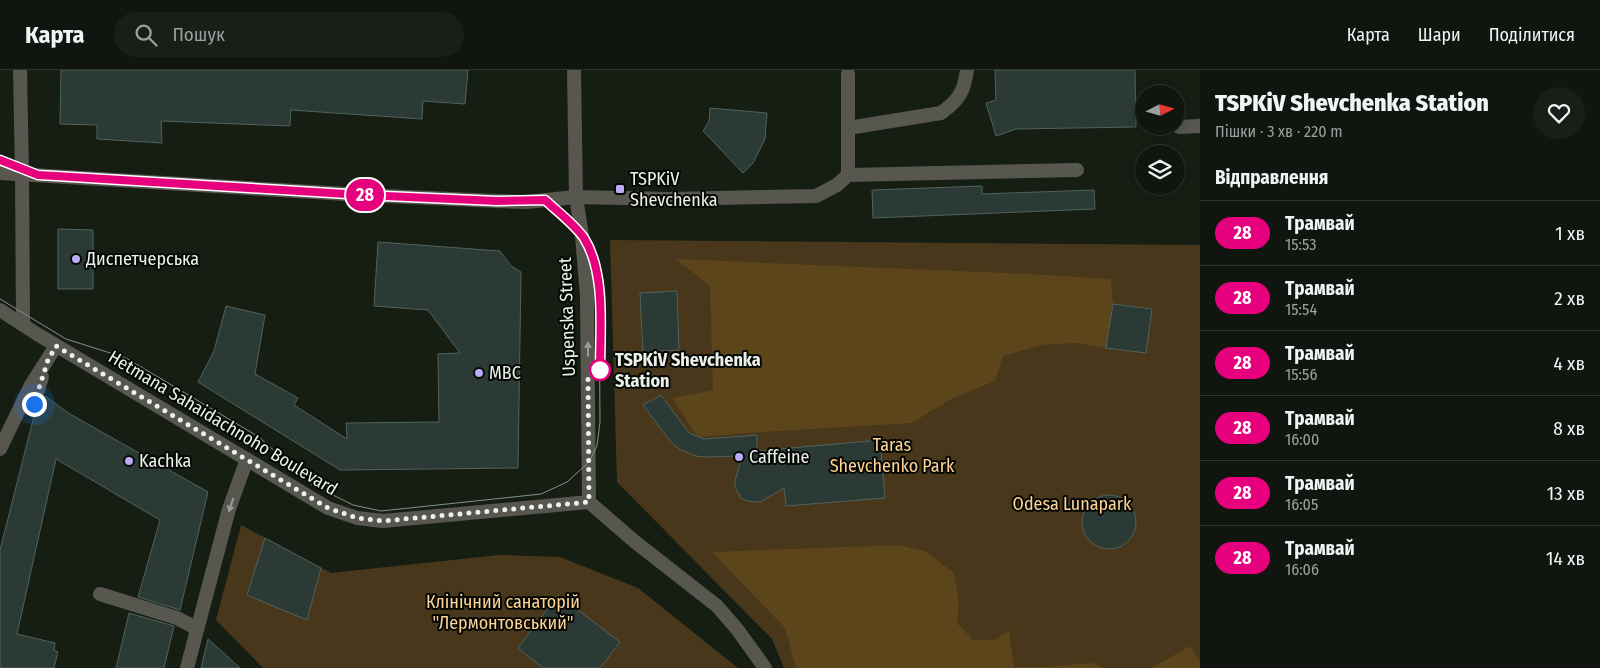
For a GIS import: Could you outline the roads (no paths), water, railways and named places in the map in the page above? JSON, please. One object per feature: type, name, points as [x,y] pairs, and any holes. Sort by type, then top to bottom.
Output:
[{"type":"street","points":[[20,70],[23,323]]},
{"type":"street","name":"Uspenska Street","points":[[574,70],[576,197],[582,236],[587,296],[589,502]]},
{"type":"street","points":[[848,128],[941,113],[952,104],[964,88],[967,70]]},
{"type":"street","points":[[848,74],[848,175]]},
{"type":"street","points":[[1185,127],[1200,126]]},
{"type":"street","points":[[0,173],[521,202],[576,197],[669,200],[816,196],[836,185],[848,175],[1077,170]]},
{"type":"street","name":"Hetmana Sahaidachnoho Boulevard","points":[[0,310],[23,323],[56,346],[328,508],[357,518],[393,521],[589,502]]},
{"type":"street","points":[[0,450],[31,385],[56,346]]},
{"type":"street","points":[[34,404],[48,360]]},
{"type":"street","points":[[187,668],[196,628],[230,509],[247,459]]},
{"type":"street","points":[[589,502],[634,541],[717,606],[737,629],[764,668]]},
{"type":"street","points":[[100,594],[177,618],[196,628]]},
{"type":"tram line","points":[[0,160],[38,175]]},
{"type":"tram line","name":"28","points":[[0,160],[38,175],[363,195],[521,202],[545,200],[582,236],[591,251],[599,282],[600,370]]},
{"type":"tram line","points":[[0,299],[66,339],[126,358],[259,437],[311,484],[353,505],[381,511],[541,494],[567,482],[589,462],[597,446],[600,422],[599,283],[596,268],[587,245],[581,236],[545,200]]},
{"type":"tram line","points":[[236,432],[266,450]]},
{"type":"place","name":"TSPKiV Shevchenka","points":[[620,189]]},
{"type":"place","name":"Диспетчерська","points":[[76,259]]},
{"type":"place","name":"TSPKiV Shevchenka Station","points":[[600,370]]},
{"type":"place","name":"МВС","points":[[479,373]]},
{"type":"place","name":"Caffeine","points":[[739,457]]},
{"type":"place","name":"Kachka","points":[[129,461]]},
{"type":"park label","name":"Taras Shevchenko Park","points":[[892,455]]},
{"type":"park label","name":"Odesa Lunapark","points":[[1072,504]]},
{"type":"park label","name":"Клінічний санаторій \"Лермонтовський\"","points":[[503,612]]}]
